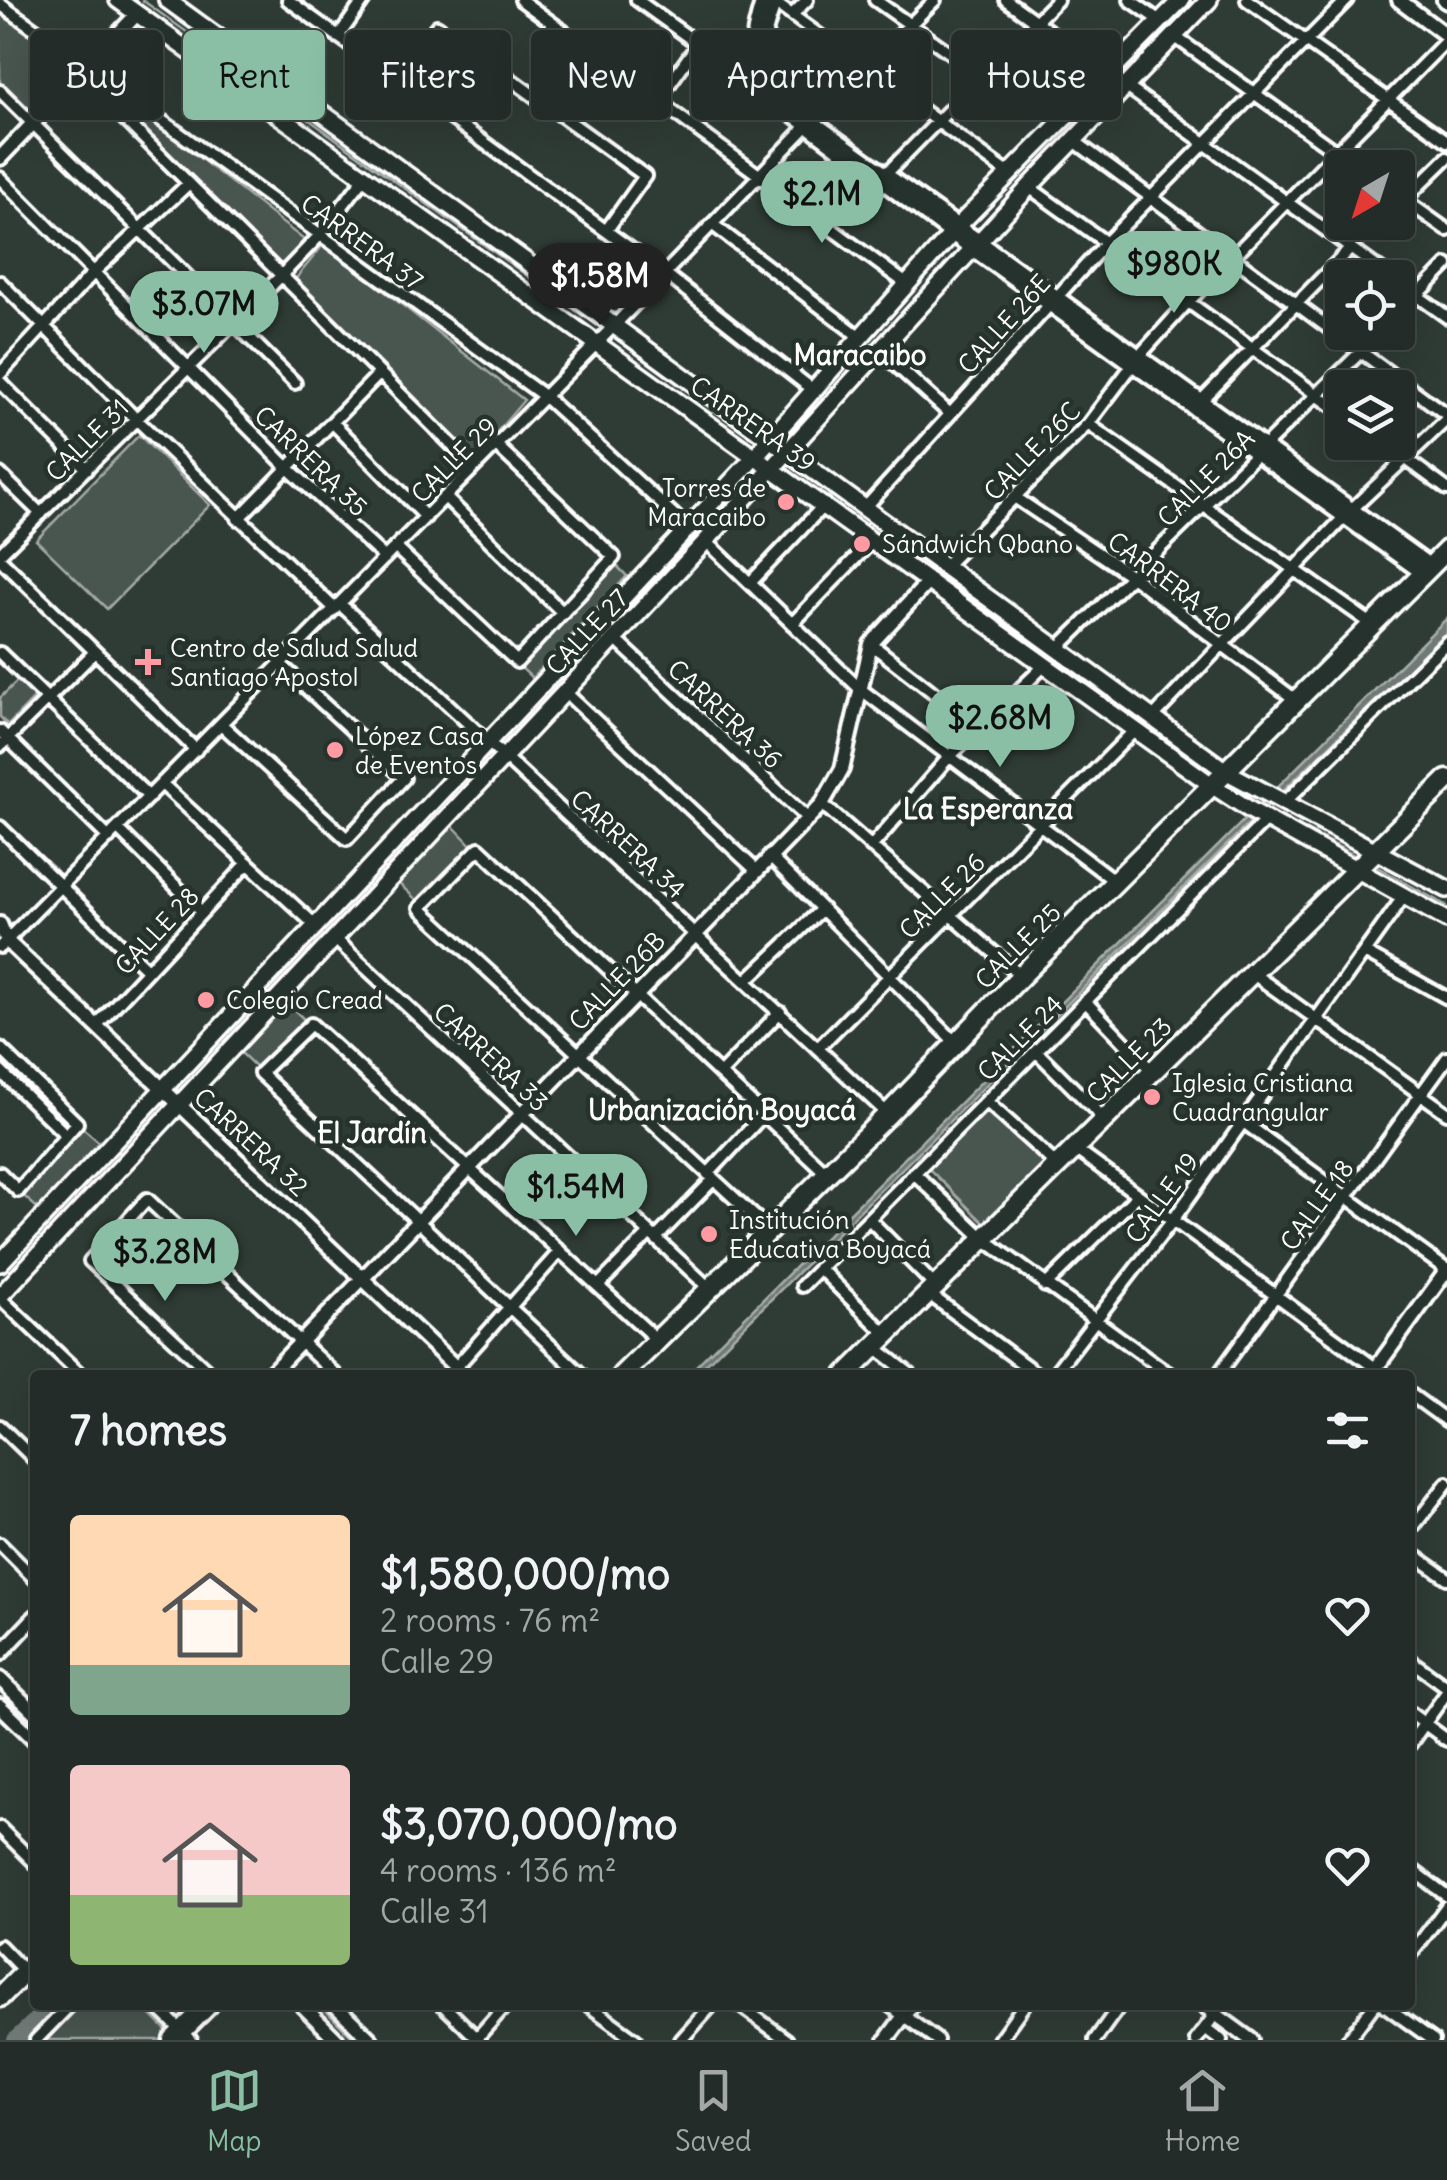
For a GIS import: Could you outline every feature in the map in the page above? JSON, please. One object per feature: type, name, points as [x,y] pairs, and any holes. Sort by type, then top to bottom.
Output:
[{"type":"main road","name":"CARRERA 39","points":[[118,0],[1213,786],[1260,815],[1447,889]]},
{"type":"main road","name":"CARRERA 39","points":[[167,0],[1227,772],[1272,796],[1367,859],[1404,896],[1447,920]]},
{"type":"main road","name":"CALLE 27","points":[[1121,62],[1181,0]]},
{"type":"main road","name":"CALLE 27","points":[[0,1297],[706,541],[1029,187],[1209,0]]},
{"type":"main road","name":"CALLE 27","points":[[0,1263],[688,528],[1008,173],[1062,120]]},
{"type":"main road","points":[[578,330],[592,328],[596,312]]},
{"type":"main road","points":[[616,358],[614,350],[618,343],[632,339]]},
{"type":"main road","name":"CALLE 25","points":[[627,1370],[888,1114],[1020,976],[1447,550]]},
{"type":"main road","name":"CALLE 23","points":[[851,1370],[1447,780]]},
{"type":"main road","name":"CARRERA 39","points":[[1213,786],[1272,796]]},
{"type":"main road","points":[[0,1997],[30,1967]]},
{"type":"main road","points":[[182,2037],[204,2010]]},
{"type":"street","points":[[288,0],[345,42]]},
{"type":"street","points":[[338,37],[364,0]]},
{"type":"street","points":[[521,0],[562,30]]},
{"type":"street","points":[[638,0],[698,44],[671,82]]},
{"type":"street","points":[[792,15],[806,0]]},
{"type":"street","points":[[875,0],[951,54]]},
{"type":"street","name":"CALLE 29","points":[[905,30],[935,0]]},
{"type":"street","points":[[1006,0],[1048,30]]},
{"type":"street","points":[[1027,30],[1056,0]]},
{"type":"street","points":[[1130,0],[1160,21]]},
{"type":"street","points":[[1247,0],[1447,141]]},
{"type":"street","name":"CALLE 26E","points":[[864,509],[1106,243],[1347,0]]},
{"type":"street","points":[[1340,150],[1447,38],[1399,0]]},
{"type":"street","points":[[813,30],[772,1],[752,43],[752,62],[772,99],[886,174],[956,230]]},
{"type":"street","name":"CARRERA 37","points":[[0,4],[32,30]]},
{"type":"street","points":[[123,30],[138,14]]},
{"type":"street","points":[[1174,36],[1335,150]]},
{"type":"street","points":[[511,79],[645,176],[606,231]]},
{"type":"street","points":[[1121,83],[1367,260]]},
{"type":"street","points":[[0,90],[295,383]]},
{"type":"street","points":[[886,174],[951,107]]},
{"type":"street","points":[[671,109],[908,286]]},
{"type":"street","points":[[931,117],[1008,173]]},
{"type":"street","points":[[0,158],[36,120]]},
{"type":"street","points":[[129,120],[280,277],[474,468]]},
{"type":"street","name":"CARRERA 37","points":[[153,120],[544,396],[688,528]]},
{"type":"street","points":[[453,120],[664,273],[814,390]]},
{"type":"street","name":"CALLE 29","points":[[2,942],[597,344],[813,120]]},
{"type":"street","points":[[809,124],[1429,571]]},
{"type":"street","points":[[1073,140],[1447,417],[1415,450]]},
{"type":"street","points":[[1415,185],[1447,158]]},
{"type":"street","points":[[1137,360],[1188,302],[1325,165]]},
{"type":"street","name":"CARRERA 35","points":[[0,178],[289,469],[385,558]]},
{"type":"street","name":"CALLE 31","points":[[0,557],[280,277],[365,178]]},
{"type":"street","points":[[0,374],[96,271],[188,184]]},
{"type":"street","points":[[1029,187],[1325,401]]},
{"type":"street","points":[[1415,207],[1447,230]]},
{"type":"street","points":[[712,224],[860,337]]},
{"type":"street","points":[[1201,400],[1351,248]]},
{"type":"street","points":[[1447,265],[1417,296],[1447,318]]},
{"type":"street","name":"CARRERA 34","points":[[0,282],[238,518],[504,756],[888,1114]]},
{"type":"street","points":[[879,350],[950,414]]},
{"type":"street","name":"CALLE 26A","points":[[1057,649],[1361,352]]},
{"type":"street","points":[[1137,360],[1201,400],[1261,451]]},
{"type":"street","name":"CALLE 26C","points":[[944,567],[1088,424],[1137,360]]},
{"type":"street","points":[[238,518],[379,374]]},
{"type":"street","points":[[0,382],[87,469]]},
{"type":"street","points":[[334,422],[426,517]]},
{"type":"street","points":[[1088,424],[1374,626]]},
{"type":"street","points":[[396,547],[518,662],[614,557],[496,445]]},
{"type":"street","points":[[1152,718],[1348,513],[1405,460]]},
{"type":"street","points":[[1407,460],[1447,489]]},
{"type":"street","points":[[0,474],[41,514]]},
{"type":"street","points":[[445,497],[563,612]]},
{"type":"street","name":"CARRERA 40","points":[[1016,498],[1133,577],[1298,701]]},
{"type":"street","points":[[750,583],[825,504]]},
{"type":"street","points":[[792,624],[873,540]]},
{"type":"street","points":[[706,541],[858,688],[1117,882]]},
{"type":"street","points":[[0,557],[196,750]]},
{"type":"street","name":"CALLE 26B","points":[[274,1370],[822,804],[842,769],[871,644],[930,580]]},
{"type":"street","name":"CARRERA 36","points":[[615,639],[807,818]]},
{"type":"street","points":[[1272,796],[1447,642]]},
{"type":"street","points":[[871,644],[980,728]]},
{"type":"street","points":[[95,652],[48,700],[2,738],[202,912]]},
{"type":"street","points":[[0,653],[149,797]]},
{"type":"street","points":[[221,724],[348,839],[404,778],[280,664]]},
{"type":"street","points":[[872,846],[949,757],[1045,665]]},
{"type":"street","points":[[565,692],[756,870]]},
{"type":"street","name":"CALLE 26","points":[[818,1048],[1136,730]]},
{"type":"street","points":[[162,784],[315,926]]},
{"type":"street","points":[[822,804],[1020,976]]},
{"type":"street","name":"CALLE 24","points":[[802,1286],[1085,1001],[1260,815]]},
{"type":"street","points":[[0,827],[147,970]]},
{"type":"street","points":[[768,1229],[420,908],[479,848],[826,1172]]},
{"type":"street","points":[[769,856],[958,1044]]},
{"type":"street","name":"CALLE 28","points":[[96,1026],[248,864]]},
{"type":"street","name":"CALLE 19","points":[[1058,1370],[1173,1220],[1404,896]]},
{"type":"street","points":[[746,981],[822,909]]},
{"type":"street","name":"CARRERA 32","points":[[0,924],[2,942],[96,1026],[455,1370]]},
{"type":"street","name":"CARRERA 33","points":[[334,938],[709,1288]]},
{"type":"street","points":[[1364,952],[1447,998]]},
{"type":"street","points":[[1252,972],[1447,1114]]},
{"type":"street","points":[[1085,1001],[1152,1071]]},
{"type":"street","points":[[720,1074],[780,1012]]},
{"type":"street","points":[[577,1370],[260,1073],[311,1024],[656,1340]]},
{"type":"street","points":[[0,1048],[77,1123],[18,1191],[0,1173]]},
{"type":"street","points":[[1036,1051],[1104,1119]]},
{"type":"street","name":"CALLE 18","points":[[1222,1370],[1447,1058]]},
{"type":"street","points":[[0,1071],[66,1135]]},
{"type":"street","points":[[986,1101],[1058,1166]]},
{"type":"street","points":[[598,1286],[711,1176],[764,1114]]},
{"type":"street","points":[[1242,1121],[1447,1270],[1379,1370]]},
{"type":"street","points":[[1075,1148],[1373,1370]]},
{"type":"street","points":[[914,1173],[984,1239],[1164,1370]]},
{"type":"street","points":[[1045,1286],[1138,1194]]},
{"type":"street","points":[[207,1370],[90,1261],[147,1199],[331,1370]]},
{"type":"street","points":[[868,1219],[932,1290],[1032,1370]]},
{"type":"street","points":[[459,1370],[560,1251]]},
{"type":"street","points":[[819,1268],[907,1370]]},
{"type":"street","points":[[0,1297],[76,1370]]},
{"type":"street","points":[[1415,1398],[1447,1420]]},
{"type":"street","points":[[0,1426],[30,1455]]},
{"type":"street","points":[[1415,1525],[1447,1483]]},
{"type":"street","points":[[0,1544],[30,1574]]},
{"type":"street","points":[[1415,1556],[1447,1578]]},
{"type":"street","points":[[0,1654],[30,1622]]},
{"type":"street","points":[[1415,1664],[1447,1690],[1415,1737]]},
{"type":"street","points":[[0,1678],[30,1708]]},
{"type":"street","points":[[0,1706],[30,1735]]},
{"type":"street","points":[[1415,1717],[1447,1740]]},
{"type":"street","points":[[0,1828],[30,1858]]},
{"type":"street","points":[[1415,1872],[1447,1896]]},
{"type":"street","points":[[1415,1949],[1447,1906]]},
{"type":"street","points":[[0,1946],[30,1967]]},
{"type":"street","points":[[36,2040],[65,2010]]},
{"type":"street","points":[[159,2010],[182,2037]]},
{"type":"street","points":[[307,2010],[337,2040]]},
{"type":"street","points":[[340,2010],[370,2040]]},
{"type":"street","points":[[448,2010],[477,2039],[502,2010]]},
{"type":"street","points":[[595,2010],[636,2040]]},
{"type":"street","points":[[682,2040],[708,2010]]},
{"type":"street","points":[[746,2010],[787,2040]]},
{"type":"street","points":[[886,2040],[908,2010],[937,2040]]},
{"type":"street","points":[[999,2040],[1020,2010]]},
{"type":"street","points":[[1095,2040],[1116,2010]]},
{"type":"street","points":[[1196,2040],[1219,2010],[1252,2040]]},
{"type":"street","points":[[1348,2040],[1370,2010]]},
{"type":"street","points":[[1391,2010],[1433,2040]]},
{"type":"street","points":[[1205,2028],[1221,2040]]},
{"type":"shaded area","points":[[0,14],[30,34],[30,113],[0,85]]},
{"type":"shaded area","points":[[130,120],[151,120],[304,240],[280,270]]},
{"type":"shaded area","points":[[324,244],[524,400],[474,459],[293,282]]},
{"type":"shaded area","points":[[139,435],[210,505],[107,609],[36,540]]},
{"type":"shaded area","points":[[614,563],[627,576],[532,678],[519,666]]},
{"type":"shaded area","points":[[1447,618],[1447,632],[1243,829],[700,1370],[692,1370]]},
{"type":"shaded area","points":[[19,679],[36,696],[8,725],[0,717],[0,698]]},
{"type":"shaded area","points":[[452,825],[474,848],[420,903],[398,883]]},
{"type":"shaded area","points":[[286,1002],[309,1024],[260,1071],[239,1051]]},
{"type":"shaded area","points":[[988,1110],[1048,1167],[988,1227],[928,1168]]},
{"type":"shaded area","points":[[77,1123],[107,1149],[45,1215],[18,1191]]},
{"type":"shaded area","points":[[72,2010],[146,2010],[169,2033],[162,2040],[41,2040]]},
{"type":"waterway","points":[[142,0],[586,318]]},
{"type":"waterway","points":[[1305,829],[1358,857]]},
{"type":"waterway","points":[[1374,865],[1447,906]]},
{"type":"waterway","points":[[16,2040],[48,2010]]},
{"type":"waterway","points":[[325,2010],[355,2040]]},
{"type":"place","name":"Torres de Maracaibo","points":[[786,502]]},
{"type":"place","name":"Sándwich Qbano","points":[[862,544]]},
{"type":"place","name":"Centro de Salud Salud Santiago Apostol","points":[[148,662]]},
{"type":"place","name":"López Casa de Eventos","points":[[335,750]]},
{"type":"place","name":"Colegio Cread","points":[[206,1000]]},
{"type":"place","name":"Iglesia Cristiana Cuadrangular","points":[[1152,1097]]},
{"type":"place","name":"Institución Educativa Boyacá","points":[[709,1234]]},
{"type":"district","name":"Maracaibo","points":[[860,355]]},
{"type":"district","name":"La Esperanza","points":[[988,809]]},
{"type":"district","name":"Urbanización Boyacá","points":[[722,1110]]},
{"type":"district","name":"El Jardín","points":[[372,1133]]}]
